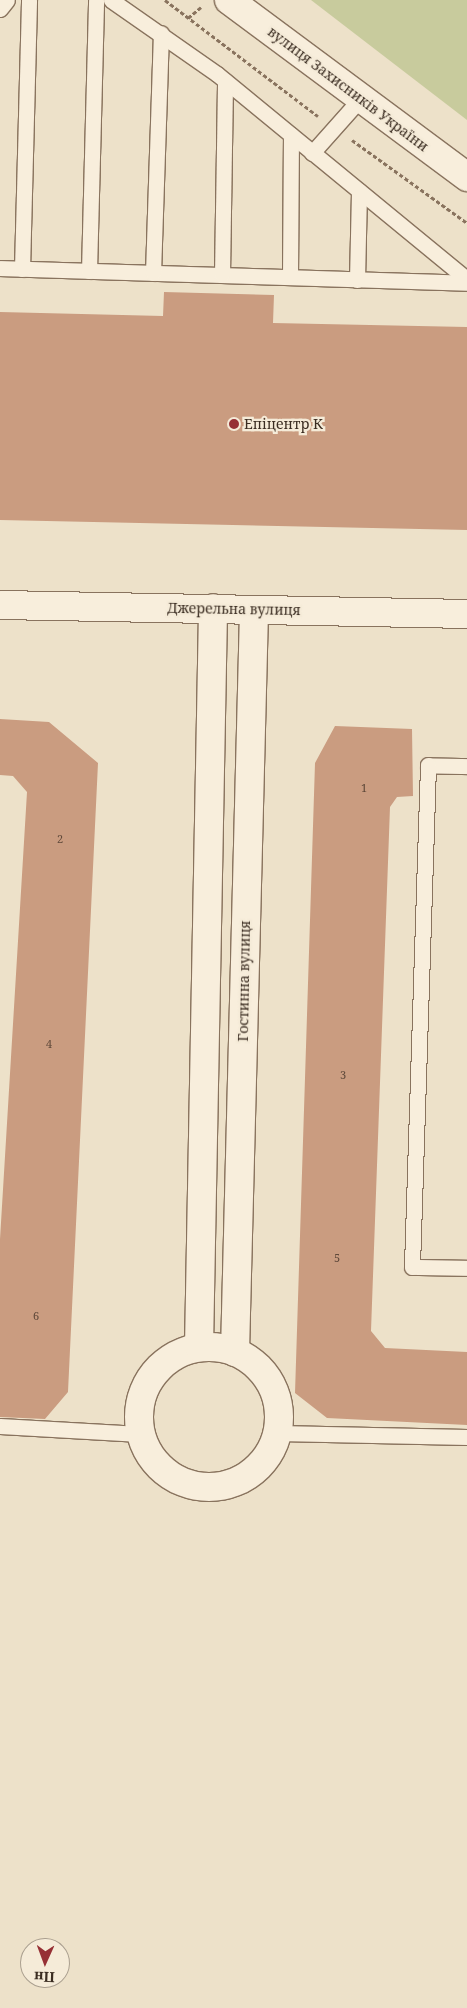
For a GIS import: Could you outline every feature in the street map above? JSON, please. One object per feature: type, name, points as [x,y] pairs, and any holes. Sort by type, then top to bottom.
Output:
[{"type":"street","name":"вулиця Захисників України","points":[[229,0],[467,176]]},
{"type":"street","name":"Джерельна вулиця","points":[[0,604],[467,614]]},
{"type":"street","points":[[199,1347],[213,608]]},
{"type":"street","name":"Гостинна вулиця","points":[[235,1352],[254,610]]},
{"type":"street","points":[[199,1347],[222,1347],[235,1352],[261,1369],[274,1388],[280,1410],[278,1433],[269,1454],[254,1471],[234,1483],[211,1488],[187,1484],[166,1473],[150,1456],[140,1434],[138,1410],[144,1387],[158,1367],[177,1353],[199,1347]]},
{"type":"lane","points":[[0,9],[7,0]]},
{"type":"lane","points":[[22,269],[29,0]]},
{"type":"lane","points":[[89,271],[96,0]]},
{"type":"lane","points":[[111,0],[161,33],[225,81],[467,279]]},
{"type":"lane","points":[[153,273],[161,33]]},
{"type":"lane","points":[[222,275],[225,81]]},
{"type":"lane","points":[[312,153],[360,98]]},
{"type":"lane","points":[[290,277],[291,136]]},
{"type":"lane","points":[[357,280],[359,191]]},
{"type":"lane","points":[[0,268],[467,283]]},
{"type":"lane","points":[[467,766],[428,765],[412,1267],[467,1268]]},
{"type":"lane","points":[[0,1426],[140,1434]]},
{"type":"lane","points":[[278,1433],[467,1437]]},
{"type":"path","points":[[165,0],[317,115]]},
{"type":"path","points":[[188,18],[203,6]]},
{"type":"path","points":[[352,141],[467,223]]},
{"type":"green space","points":[[311,0],[467,0],[467,120]]},
{"type":"building","name":"Епіцентр К","points":[[164,292],[274,295],[273,323],[467,327],[467,530],[0,520],[0,312],[163,316]]},
{"type":"building","points":[[0,719],[49,722],[98,763],[68,1392],[45,1419],[0,1417],[0,1239],[27,792],[13,776],[0,775]]},
{"type":"building","points":[[335,726],[412,729],[413,796],[397,797],[390,807],[371,1331],[385,1348],[467,1352],[467,1425],[327,1418],[295,1393],[315,763]]},
{"type":"place","name":"Епіцентр К","points":[[234,424]]}]
